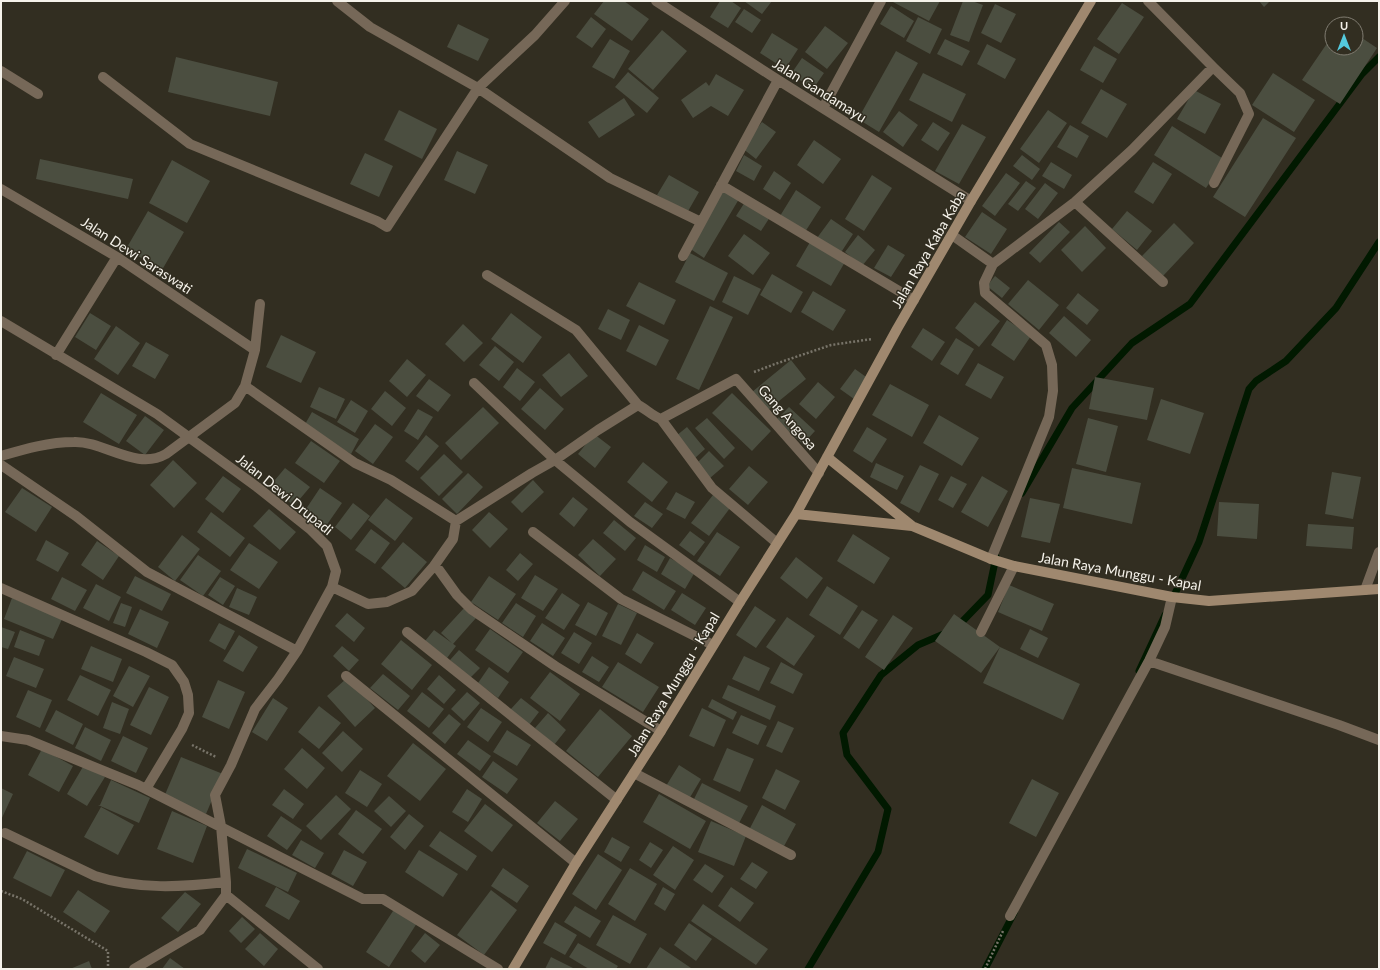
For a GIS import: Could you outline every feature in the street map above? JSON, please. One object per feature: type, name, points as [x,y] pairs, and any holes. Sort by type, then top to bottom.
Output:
[{"type":"street","points":[[337,1],[370,28],[478,88],[610,178],[701,222]]},
{"type":"street","points":[[103,77],[190,144],[377,221],[387,227],[478,88],[535,35],[565,1]]},
{"type":"street","name":"Jalan Gandamayu","points":[[656,1],[778,80],[971,201]]},
{"type":"street","points":[[823,108],[881,1]]},
{"type":"street","name":"Jalan Raya Kaba Kaba","points":[[796,514],[847,424],[914,300],[971,201],[1091,1]]},
{"type":"street","points":[[1148,1],[1240,93],[1249,114],[1214,183]]},
{"type":"street","points":[[991,559],[1049,417],[1053,391],[1052,364],[1046,345],[984,293],[984,283],[992,264],[1076,202],[1132,150],[1213,67]]},
{"type":"street","points":[[1,71],[38,94]]},
{"type":"street","points":[[683,256],[778,80]]},
{"type":"street","points":[[721,185],[914,300]]},
{"type":"street","name":"Jalan Dewi Saraswati","points":[[1,189],[117,257],[255,350]]},
{"type":"street","points":[[1076,202],[1163,282]]},
{"type":"street","points":[[952,235],[992,264]]},
{"type":"street","points":[[56,355],[117,257]]},
{"type":"street","points":[[487,275],[576,330],[642,407],[658,418],[712,488],[777,542]]},
{"type":"street","points":[[1,456],[40,446],[75,442],[97,446],[146,460],[159,458],[235,403],[245,386],[255,350],[260,304]]},
{"type":"street","name":"Jalan Dewi Drupadi","points":[[1,321],[157,414],[256,487],[310,529],[327,546],[336,571],[332,587],[297,651],[278,679],[254,709],[231,765],[215,795],[221,826],[226,895]]},
{"type":"street","points":[[658,418],[736,379]]},
{"type":"street","name":"Gang Angosa","points":[[736,379],[819,473]]},
{"type":"street","points":[[474,383],[554,460],[630,522],[740,602]]},
{"type":"street","points":[[245,386],[355,463],[391,480],[456,521]]},
{"type":"street","points":[[332,587],[368,604],[387,602],[412,591],[436,568],[453,539],[456,521],[554,460],[598,430],[642,407]]},
{"type":"street","name":"Jalan Raya Munggu - Kapal","points":[[827,457],[912,526],[991,559],[1014,566],[1174,598],[1209,601],[1379,589]]},
{"type":"street","points":[[1,465],[76,516],[147,572],[297,651]]},
{"type":"street","name":"Jalan Raya Munggu - Kapal","points":[[513,969],[576,863],[661,731],[777,542],[796,514],[912,526]]},
{"type":"street","points":[[533,532],[621,599],[713,645]]},
{"type":"street","points":[[1365,590],[1379,552]]},
{"type":"street","points":[[981,632],[1014,566]]},
{"type":"street","points":[[436,568],[471,609],[554,666],[661,731]]},
{"type":"street","points":[[1,588],[172,665],[184,682],[188,695],[189,713],[182,729],[146,789]]},
{"type":"street","points":[[1010,916],[1149,661],[1165,627],[1174,598]]},
{"type":"street","points":[[406,632],[617,800]]},
{"type":"street","points":[[1149,661],[1379,740]]},
{"type":"street","points":[[346,676],[576,863]]},
{"type":"street","points":[[1,736],[28,740],[146,789],[363,899],[383,899],[498,969]]},
{"type":"street","points":[[634,773],[792,855]]},
{"type":"street","points":[[5,833],[95,876],[110,881],[164,887],[193,886],[226,882]]},
{"type":"street","points":[[134,969],[200,930],[226,895],[318,969]]},
{"type":"path","points":[[736,379],[831,345],[894,336]]},
{"type":"path","points":[[190,743],[231,765]]},
{"type":"path","points":[[1,891],[22,899],[108,950],[108,969]]},
{"type":"path","points":[[985,969],[1010,916]]},
{"type":"building","points":[[604,1],[624,1],[649,19],[632,41],[594,14]]},
{"type":"building","points":[[720,1],[731,1],[741,8],[728,28],[710,17]]},
{"type":"building","points":[[744,1],[772,1],[762,14]]},
{"type":"building","points":[[891,1],[940,1],[929,21]]},
{"type":"building","points":[[963,1],[972,1],[983,5],[969,42],[950,35]]},
{"type":"building","points":[[1259,1],[1270,1],[1264,7]]},
{"type":"building","points":[[1122,3],[1144,17],[1119,54],[1097,39]]},
{"type":"building","points":[[995,4],[1016,14],[1001,43],[981,33]]},
{"type":"building","points":[[891,6],[914,21],[904,38],[880,24]]},
{"type":"building","points":[[744,9],[761,20],[752,33],[735,22]]},
{"type":"building","points":[[591,17],[606,29],[592,48],[576,37]]},
{"type":"building","points":[[918,17],[942,29],[930,54],[906,41]]},
{"type":"building","points":[[458,24],[489,39],[478,61],[447,47]]},
{"type":"building","points":[[825,26],[848,43],[827,69],[805,52]]},
{"type":"building","points":[[662,30],[687,51],[653,90],[628,69]]},
{"type":"building","points":[[772,33],[798,49],[785,69],[760,53]]},
{"type":"building","points":[[610,39],[630,51],[614,79],[592,67]]},
{"type":"building","points":[[945,39],[970,51],[962,66],[937,54]]},
{"type":"building","points":[[1364,39],[1377,48],[1340,104],[1302,80],[1324,48],[1324,56],[1364,56]]},
{"type":"building","points":[[987,44],[1016,59],[1005,79],[977,64]]},
{"type":"building","points":[[1094,46],[1117,59],[1103,83],[1080,70]]},
{"type":"building","points":[[896,51],[918,63],[879,132],[858,119]]},
{"type":"building","points":[[176,57],[278,82],[270,116],[168,92]]},
{"type":"building","points":[[802,58],[824,73],[813,89],[791,74]]},
{"type":"building","points":[[628,72],[659,98],[647,113],[615,87]]},
{"type":"building","points":[[923,73],[966,94],[952,122],[909,100]]},
{"type":"building","points":[[1273,73],[1315,100],[1294,132],[1252,105]]},
{"type":"building","points":[[716,74],[744,90],[728,116],[711,106],[693,118],[681,100],[706,82],[709,86]]},
{"type":"building","points":[[1101,89],[1127,104],[1107,138],[1081,123]]},
{"type":"building","points":[[1194,90],[1221,104],[1205,134],[1177,119]]},
{"type":"building","points":[[624,98],[635,115],[599,138],[588,122]]},
{"type":"building","points":[[399,110],[437,129],[422,159],[384,140]]},
{"type":"building","points":[[1048,110],[1067,123],[1039,163],[1020,149]]},
{"type":"building","points":[[899,111],[918,125],[903,147],[883,132]]},
{"type":"building","points":[[1263,118],[1296,138],[1245,217],[1213,197]]},
{"type":"building","points":[[762,122],[776,132],[756,159],[742,148]]},
{"type":"building","points":[[933,122],[950,133],[938,151],[921,140]]},
{"type":"building","points":[[962,124],[986,137],[959,184],[935,171]]},
{"type":"building","points":[[1070,125],[1089,136],[1077,158],[1057,147]]},
{"type":"building","points":[[1172,126],[1225,160],[1206,188],[1154,155]]},
{"type":"building","points":[[814,140],[841,159],[823,184],[797,165]]},
{"type":"building","points":[[457,151],[488,165],[475,194],[444,180]]},
{"type":"building","points":[[365,153],[393,166],[379,197],[350,184]]},
{"type":"building","points":[[744,155],[762,166],[754,181],[736,171]]},
{"type":"building","points":[[1022,155],[1040,169],[1032,180],[1013,166]]},
{"type":"building","points":[[40,159],[133,179],[128,199],[36,179]]},
{"type":"building","points":[[172,160],[210,181],[187,223],[149,203]]},
{"type":"building","points":[[1051,162],[1072,175],[1064,189],[1042,176]]},
{"type":"building","points":[[1153,162],[1172,174],[1153,204],[1134,192]]},
{"type":"building","points":[[774,171],[791,183],[780,200],[763,189]]},
{"type":"building","points":[[1006,173],[1020,183],[995,216],[982,206]]},
{"type":"building","points":[[669,175],[699,192],[687,213],[657,195]]},
{"type":"building","points":[[872,175],[892,188],[864,231],[845,219]]},
{"type":"building","points":[[1026,181],[1036,188],[1018,211],[1008,204]]},
{"type":"building","points":[[1045,183],[1058,193],[1038,219],[1025,209]]},
{"type":"building","points":[[724,190],[739,199],[704,258],[689,248]]},
{"type":"building","points":[[796,190],[821,207],[805,232],[780,216]]},
{"type":"building","points":[[745,202],[770,217],[761,231],[736,216]]},
{"type":"building","points":[[148,211],[184,232],[162,270],[126,249]]},
{"type":"building","points":[[1127,211],[1152,231],[1137,250],[1112,229]]},
{"type":"building","points":[[982,212],[1007,229],[991,254],[965,237]]},
{"type":"building","points":[[831,219],[853,234],[840,254],[817,238]]},
{"type":"building","points":[[1059,222],[1070,232],[1040,263],[1029,253]]},
{"type":"building","points":[[1174,223],[1194,243],[1163,276],[1142,256]]},
{"type":"building","points":[[1085,226],[1106,248],[1082,272],[1061,250]]},
{"type":"building","points":[[744,234],[770,253],[753,275],[728,256]]},
{"type":"building","points":[[858,235],[875,250],[862,266],[845,252]]},
{"type":"building","points":[[810,242],[845,262],[831,286],[796,266]]},
{"type":"building","points":[[888,245],[905,255],[891,277],[874,268]]},
{"type":"building","points":[[690,253],[728,273],[714,301],[675,282]]},
{"type":"building","points":[[772,274],[803,292],[791,313],[760,295]]},
{"type":"building","points":[[734,276],[761,289],[748,315],[722,302]]},
{"type":"building","points":[[995,276],[1010,288],[1002,298],[987,286]]},
{"type":"building","points":[[1028,280],[1059,305],[1039,330],[1008,304]]},
{"type":"building","points":[[639,282],[676,300],[664,325],[626,306]]},
{"type":"building","points":[[813,291],[846,310],[833,331],[801,312]]},
{"type":"building","points":[[1078,293],[1099,310],[1087,325],[1066,308]]},
{"type":"building","points":[[975,302],[1000,321],[979,347],[955,328]]},
{"type":"building","points":[[710,306],[733,317],[699,390],[676,379]]},
{"type":"building","points":[[608,309],[630,320],[621,340],[598,329]]},
{"type":"building","points":[[90,313],[111,326],[96,350],[75,337]]},
{"type":"building","points":[[511,313],[542,337],[523,363],[491,339]]},
{"type":"building","points":[[1064,316],[1091,340],[1076,357],[1049,333]]},
{"type":"building","points":[[1007,320],[1031,336],[1014,361],[991,345]]},
{"type":"building","points":[[463,324],[483,343],[464,362],[445,344]]},
{"type":"building","points":[[639,325],[669,340],[656,366],[626,351]]},
{"type":"building","points":[[116,326],[140,343],[118,375],[94,359]]},
{"type":"building","points":[[923,328],[945,342],[932,361],[911,347]]},
{"type":"building","points":[[281,335],[316,352],[301,383],[266,367]]},
{"type":"building","points":[[956,338],[974,349],[958,375],[940,364]]},
{"type":"building","points":[[146,342],[169,355],[155,379],[132,366]]},
{"type":"building","points":[[495,346],[514,362],[499,381],[479,365]]},
{"type":"building","points":[[569,353],[588,376],[561,397],[542,375]]},
{"type":"building","points":[[407,359],[426,375],[407,397],[389,381]]},
{"type":"building","points":[[791,360],[806,379],[768,410],[752,392]]},
{"type":"building","points":[[978,363],[1004,377],[991,399],[965,385]]},
{"type":"building","points":[[517,368],[535,382],[520,401],[503,387]]},
{"type":"building","points":[[855,369],[869,379],[854,399],[840,389]]},
{"type":"building","points":[[1095,377],[1154,388],[1147,420],[1089,409]]},
{"type":"building","points":[[429,379],[451,395],[438,412],[416,396]]},
{"type":"building","points":[[818,382],[835,397],[816,419],[799,404]]},
{"type":"building","points":[[890,384],[929,405],[912,437],[872,415]]},
{"type":"building","points":[[319,387],[345,399],[336,419],[310,407]]},
{"type":"building","points":[[540,388],[564,409],[545,430],[521,409]]},
{"type":"building","points":[[385,391],[406,408],[392,426],[371,409]]},
{"type":"building","points":[[101,393],[137,415],[119,444],[83,422]]},
{"type":"building","points":[[732,393],[771,431],[752,451],[712,413]]},
{"type":"building","points":[[1161,399],[1204,413],[1190,454],[1147,440]]},
{"type":"building","points":[[351,400],[368,411],[355,433],[337,422]]},
{"type":"building","points":[[483,407],[499,423],[461,460],[445,443]]},
{"type":"building","points":[[789,407],[815,431],[803,444],[776,420]]},
{"type":"building","points":[[418,409],[433,417],[418,440],[404,431]]},
{"type":"building","points":[[312,412],[359,439],[351,454],[304,426]]},
{"type":"building","points":[[939,415],[979,438],[962,466],[923,443]]},
{"type":"building","points":[[145,416],[164,430],[145,455],[126,441]]},
{"type":"building","points":[[707,418],[735,448],[724,459],[695,428]]},
{"type":"building","points":[[1088,418],[1118,426],[1106,472],[1076,464]]},
{"type":"building","points":[[375,424],[393,437],[373,464],[355,451]]},
{"type":"building","points":[[687,427],[705,449],[695,458],[676,436]]},
{"type":"building","points":[[867,427],[887,439],[872,463],[853,451]]},
{"type":"building","points":[[594,434],[611,447],[595,468],[578,454]]},
{"type":"building","points":[[426,435],[439,446],[418,471],[405,461]]},
{"type":"building","points":[[311,441],[340,461],[324,483],[295,463]]},
{"type":"building","points":[[709,451],[724,466],[710,478],[696,464]]},
{"type":"building","points":[[444,454],[463,472],[439,496],[420,478]]},
{"type":"building","points":[[173,460],[197,483],[174,508],[150,485]]},
{"type":"building","points":[[643,462],[668,482],[652,502],[627,482]]},
{"type":"building","points":[[876,463],[904,476],[897,490],[870,477]]},
{"type":"building","points":[[920,465],[939,474],[919,513],[900,503]]},
{"type":"building","points":[[749,466],[768,482],[748,505],[729,489]]},
{"type":"building","points":[[285,468],[310,487],[294,506],[270,486]]},
{"type":"building","points":[[1072,468],[1141,483],[1132,524],[1063,508]]},
{"type":"building","points":[[1332,472],[1361,477],[1353,519],[1325,514]]},
{"type":"building","points":[[468,473],[483,487],[457,514],[442,499]]},
{"type":"building","points":[[223,476],[241,489],[223,513],[205,499]]},
{"type":"building","points":[[951,476],[967,484],[953,508],[938,500]]},
{"type":"building","points":[[982,476],[1008,491],[988,527],[961,512]]},
{"type":"building","points":[[533,480],[544,492],[522,513],[511,502]]},
{"type":"building","points":[[22,488],[52,507],[36,532],[5,512]]},
{"type":"building","points":[[320,488],[342,503],[326,526],[304,512]]},
{"type":"building","points":[[676,492],[695,502],[685,519],[666,509]]},
{"type":"building","points":[[713,495],[730,508],[709,536],[691,523]]},
{"type":"building","points":[[573,497],[588,509],[574,527],[559,514]]},
{"type":"building","points":[[386,498],[413,518],[395,541],[368,520]]},
{"type":"building","points":[[1030,498],[1060,504],[1050,543],[1021,537]]},
{"type":"building","points":[[645,502],[663,514],[652,528],[634,516]]},
{"type":"building","points":[[1219,502],[1259,504],[1257,539],[1217,536]]},
{"type":"building","points":[[353,503],[370,516],[351,540],[335,527]]},
{"type":"building","points":[[269,509],[296,532],[280,550],[253,526]]},
{"type":"building","points":[[211,512],[245,538],[230,557],[197,532]]},
{"type":"building","points":[[489,512],[508,529],[490,548],[472,530]]},
{"type":"building","points":[[614,520],[636,538],[625,551],[603,533]]},
{"type":"building","points":[[1308,524],[1354,527],[1352,549],[1306,546]]},
{"type":"building","points":[[371,529],[390,543],[375,564],[355,550]]},
{"type":"building","points":[[690,531],[705,542],[694,556],[679,545]]},
{"type":"building","points":[[717,532],[740,547],[720,576],[697,561]]},
{"type":"building","points":[[853,534],[890,558],[874,584],[837,561]]},
{"type":"building","points":[[182,535],[200,549],[175,581],[158,567]]},
{"type":"building","points":[[593,539],[616,559],[600,576],[578,555]]},
{"type":"building","points":[[46,540],[69,553],[58,572],[36,560]]},
{"type":"building","points":[[97,541],[119,556],[103,580],[81,565]]},
{"type":"building","points":[[403,542],[427,562],[405,588],[381,568]]},
{"type":"building","points":[[249,543],[278,562],[259,589],[230,570]]},
{"type":"building","points":[[645,545],[665,557],[657,572],[637,560]]},
{"type":"building","points":[[520,553],[533,564],[518,581],[506,570]]},
{"type":"building","points":[[198,555],[221,571],[203,596],[180,580]]},
{"type":"building","points":[[796,557],[823,578],[807,599],[780,578]]},
{"type":"building","points":[[670,558],[695,572],[685,589],[661,574]]},
{"type":"building","points":[[643,571],[676,591],[664,610],[632,590]]},
{"type":"building","points":[[535,575],[558,589],[543,611],[521,598]]},
{"type":"building","points":[[135,576],[171,594],[162,611],[126,593]]},
{"type":"building","points":[[489,576],[516,594],[498,620],[471,602]]},
{"type":"building","points":[[62,577],[87,590],[75,611],[51,599]]},
{"type":"building","points":[[220,577],[235,586],[223,605],[208,595]]},
{"type":"building","points":[[96,584],[121,597],[109,621],[83,608]]},
{"type":"building","points":[[1009,585],[1054,604],[1042,631],[998,612]]},
{"type":"building","points":[[827,586],[858,606],[840,635],[809,615]]},
{"type":"building","points":[[237,588],[257,597],[249,615],[229,607]]},
{"type":"building","points":[[562,593],[580,605],[564,630],[545,618]]},
{"type":"building","points":[[682,593],[706,608],[695,625],[671,610]]},
{"type":"building","points":[[12,598],[62,619],[53,639],[4,619]]},
{"type":"building","points":[[588,602],[608,613],[596,636],[575,625]]},
{"type":"building","points":[[121,603],[132,607],[125,627],[113,623]]},
{"type":"building","points":[[516,603],[536,616],[523,637],[502,623]]},
{"type":"building","points":[[618,604],[637,613],[621,645],[602,636]]},
{"type":"building","points":[[755,606],[776,620],[756,648],[736,635]]},
{"type":"building","points":[[465,607],[476,618],[453,644],[441,633]]},
{"type":"building","points":[[140,609],[169,622],[157,648],[128,634]]},
{"type":"building","points":[[862,610],[878,620],[859,649],[843,638]]},
{"type":"building","points":[[347,613],[365,628],[354,642],[335,626]]},
{"type":"building","points":[[954,614],[1000,647],[981,673],[935,641]]},
{"type":"building","points":[[893,615],[913,628],[884,670],[865,657]]},
{"type":"building","points":[[787,617],[815,636],[794,666],[766,647]]},
{"type":"building","points":[[219,623],[235,631],[225,650],[209,641]]},
{"type":"building","points":[[542,623],[565,638],[553,656],[530,641]]},
{"type":"building","points":[[1,627],[15,632],[8,649],[1,647]]},
{"type":"building","points":[[490,629],[523,652],[508,673],[475,650]]},
{"type":"building","points":[[1030,629],[1048,638],[1038,658],[1020,649]]},
{"type":"building","points":[[20,630],[45,640],[39,656],[14,647]]},
{"type":"building","points":[[434,630],[456,646],[447,658],[425,641]]},
{"type":"building","points":[[574,632],[592,643],[579,664],[561,653]]},
{"type":"building","points":[[637,633],[654,643],[641,664],[625,654]]},
{"type":"building","points":[[239,635],[258,647],[243,672],[223,661]]},
{"type":"building","points":[[401,640],[432,665],[412,690],[381,664]]},
{"type":"building","points":[[91,646],[122,659],[113,682],[81,669]]},
{"type":"building","points":[[342,646],[359,660],[349,671],[333,656]]},
{"type":"building","points":[[1000,647],[1080,684],[1063,720],[983,683]]},
{"type":"building","points":[[459,650],[480,668],[470,678],[450,660]]},
{"type":"building","points":[[592,656],[609,667],[599,682],[582,672]]},
{"type":"building","points":[[744,656],[770,668],[759,691],[732,679]]},
{"type":"building","points":[[14,657],[44,669],[36,688],[6,676]]},
{"type":"building","points":[[618,662],[659,687],[643,712],[602,687]]},
{"type":"building","points":[[781,662],[803,674],[793,694],[770,683]]},
{"type":"building","points":[[129,666],[150,676],[133,707],[113,696]]},
{"type":"building","points":[[489,667],[509,682],[498,698],[478,683]]},
{"type":"building","points":[[550,672],[580,694],[560,721],[530,698]]},
{"type":"building","points":[[383,674],[410,696],[398,710],[370,688]]},
{"type":"building","points":[[80,675],[111,690],[98,716],[67,700]]},
{"type":"building","points":[[439,675],[456,690],[444,704],[427,689]]},
{"type":"building","points":[[347,678],[375,708],[355,727],[327,696]]},
{"type":"building","points":[[218,680],[245,692],[229,729],[202,717]]},
{"type":"building","points":[[728,685],[776,706],[770,720],[722,698]]},
{"type":"building","points":[[149,687],[169,697],[151,735],[130,725]]},
{"type":"building","points":[[28,690],[52,700],[40,728],[16,717]]},
{"type":"building","points":[[422,692],[444,709],[429,728],[407,711]]},
{"type":"building","points":[[467,692],[480,703],[464,721],[451,709]]},
{"type":"building","points":[[273,698],[288,708],[267,741],[252,732]]},
{"type":"building","points":[[521,698],[539,712],[529,725],[510,710]]},
{"type":"building","points":[[712,699],[737,712],[733,720],[708,707]]},
{"type":"building","points":[[112,702],[129,709],[120,734],[103,728]]},
{"type":"building","points":[[319,706],[341,723],[319,749],[298,732]]},
{"type":"building","points":[[481,708],[502,722],[488,742],[467,727]]},
{"type":"building","points":[[702,708],[726,720],[714,747],[689,736]]},
{"type":"building","points":[[600,709],[632,736],[598,777],[566,751]]},
{"type":"building","points":[[56,710],[83,724],[73,745],[45,731]]},
{"type":"building","points":[[548,713],[566,730],[554,745],[535,728]]},
{"type":"building","points":[[449,714],[461,724],[445,744],[432,733]]},
{"type":"building","points":[[741,715],[767,726],[758,745],[732,733]]},
{"type":"building","points":[[778,721],[794,728],[782,753],[766,746]]},
{"type":"building","points":[[85,727],[111,740],[101,761],[75,748]]},
{"type":"building","points":[[507,730],[531,745],[517,766],[493,752]]},
{"type":"building","points":[[343,731],[363,749],[342,772],[322,753]]},
{"type":"building","points":[[123,736],[148,748],[136,773],[111,761]]},
{"type":"building","points":[[468,740],[491,756],[480,771],[457,754]]},
{"type":"building","points":[[413,743],[446,769],[420,801],[387,776]]},
{"type":"building","points":[[302,748],[325,768],[307,789],[284,769]]},
{"type":"building","points":[[727,748],[754,759],[740,792],[713,780]]},
{"type":"building","points":[[42,749],[73,766],[59,792],[28,775]]},
{"type":"building","points":[[181,757],[223,774],[206,814],[164,797]]},
{"type":"building","points":[[493,761],[518,779],[507,794],[482,777]]},
{"type":"building","points":[[84,765],[105,777],[87,806],[67,794]]},
{"type":"building","points":[[679,765],[701,779],[689,799],[666,786]]},
{"type":"building","points":[[776,769],[800,781],[785,810],[762,798]]},
{"type":"building","points":[[360,770],[382,784],[367,807],[345,793]]},
{"type":"building","points":[[1032,779],[1059,793],[1036,837],[1009,823]]},
{"type":"building","points":[[111,780],[150,798],[139,823],[98,805],[100,805]]},
{"type":"building","points":[[702,783],[748,806],[738,825],[693,801]]},
{"type":"building","points":[[1,788],[13,794],[1,820]]},
{"type":"building","points":[[284,789],[304,804],[293,819],[272,805]]},
{"type":"building","points":[[467,789],[482,799],[468,822],[452,812]]},
{"type":"building","points":[[659,794],[706,821],[690,849],[643,822]]},
{"type":"building","points":[[336,795],[351,809],[321,840],[306,826]]},
{"type":"building","points":[[389,796],[406,811],[391,827],[374,811]]},
{"type":"building","points":[[555,801],[578,819],[560,841],[537,823]]},
{"type":"building","points":[[485,804],[513,825],[492,852],[464,831]]},
{"type":"building","points":[[762,805],[796,824],[783,848],[749,830]]},
{"type":"building","points":[[101,807],[134,825],[118,855],[84,837]]},
{"type":"building","points":[[356,810],[382,829],[363,854],[338,834]]},
{"type":"building","points":[[172,811],[207,826],[193,863],[157,849]]},
{"type":"building","points":[[409,814],[424,826],[405,850],[390,837]]},
{"type":"building","points":[[281,816],[302,830],[287,850],[267,836]]},
{"type":"building","points":[[711,821],[746,836],[734,866],[698,852]]},
{"type":"building","points":[[440,831],[477,856],[467,871],[429,846]]},
{"type":"building","points":[[612,837],[630,847],[621,862],[604,852]]},
{"type":"building","points":[[301,840],[324,853],[315,868],[292,855]]},
{"type":"building","points":[[650,842],[663,850],[651,868],[639,860]]},
{"type":"building","points":[[673,846],[694,860],[675,890],[653,875]]},
{"type":"building","points":[[247,849],[297,873],[288,892],[238,868]]},
{"type":"building","points":[[344,850],[367,862],[353,886],[331,874]]},
{"type":"building","points":[[419,850],[458,874],[443,897],[405,872]]},
{"type":"building","points":[[27,851],[65,870],[51,897],[13,878]]},
{"type":"building","points":[[598,854],[622,870],[596,910],[572,894]]},
{"type":"building","points":[[752,862],[768,872],[756,889],[740,879]]},
{"type":"building","points":[[705,864],[724,876],[712,893],[693,880]]},
{"type":"building","points":[[503,868],[529,886],[517,903],[491,886]]},
{"type":"building","points":[[630,868],[657,884],[635,921],[608,904]]},
{"type":"building","points":[[276,887],[300,901],[289,920],[265,906]]},
{"type":"building","points":[[663,887],[675,894],[665,911],[654,904]]},
{"type":"building","points":[[731,887],[754,903],[740,922],[718,906]]},
{"type":"building","points":[[78,890],[110,911],[95,933],[63,912]]},
{"type":"building","points":[[491,890],[517,910],[484,955],[457,935]]},
{"type":"building","points":[[185,892],[201,904],[178,932],[161,918]]},
{"type":"building","points":[[703,904],[768,949],[756,965],[691,921]]},
{"type":"building","points":[[575,906],[601,921],[590,938],[564,922]]},
{"type":"building","points":[[395,908],[417,923],[389,967],[366,952]]},
{"type":"building","points":[[613,915],[647,934],[630,964],[596,945]]},
{"type":"building","points":[[242,917],[255,929],[241,943],[229,931]]},
{"type":"building","points":[[555,922],[577,935],[565,955],[543,943]]},
{"type":"building","points":[[689,923],[712,939],[696,961],[674,945]]},
{"type":"building","points":[[260,933],[278,949],[264,966],[245,949]]},
{"type":"building","points":[[425,933],[440,945],[425,963],[411,951]]},
{"type":"building","points":[[578,943],[618,966],[616,969],[589,969],[569,957]]},
{"type":"building","points":[[660,947],[691,968],[691,969],[646,969]]},
{"type":"building","points":[[551,957],[575,969],[545,969]]},
{"type":"building","points":[[170,958],[185,969],[162,969]]},
{"type":"building","points":[[89,961],[92,969],[70,969]]},
{"type":"waterway","points":[[1022,493],[1072,408],[1132,343],[1190,304],[1362,74],[1379,57]]},
{"type":"waterway","points":[[1172,600],[1199,542],[1249,389],[1256,381],[1286,361],[1336,308],[1379,242]]},
{"type":"waterway","points":[[957,627],[988,595],[996,557]]},
{"type":"waterway","points":[[1139,671],[1165,615]]},
{"type":"waterway","points":[[808,969],[878,852],[888,809],[847,755],[843,733],[881,675],[918,645],[946,633]]},
{"type":"waterway","points":[[985,969],[1014,913]]}]
